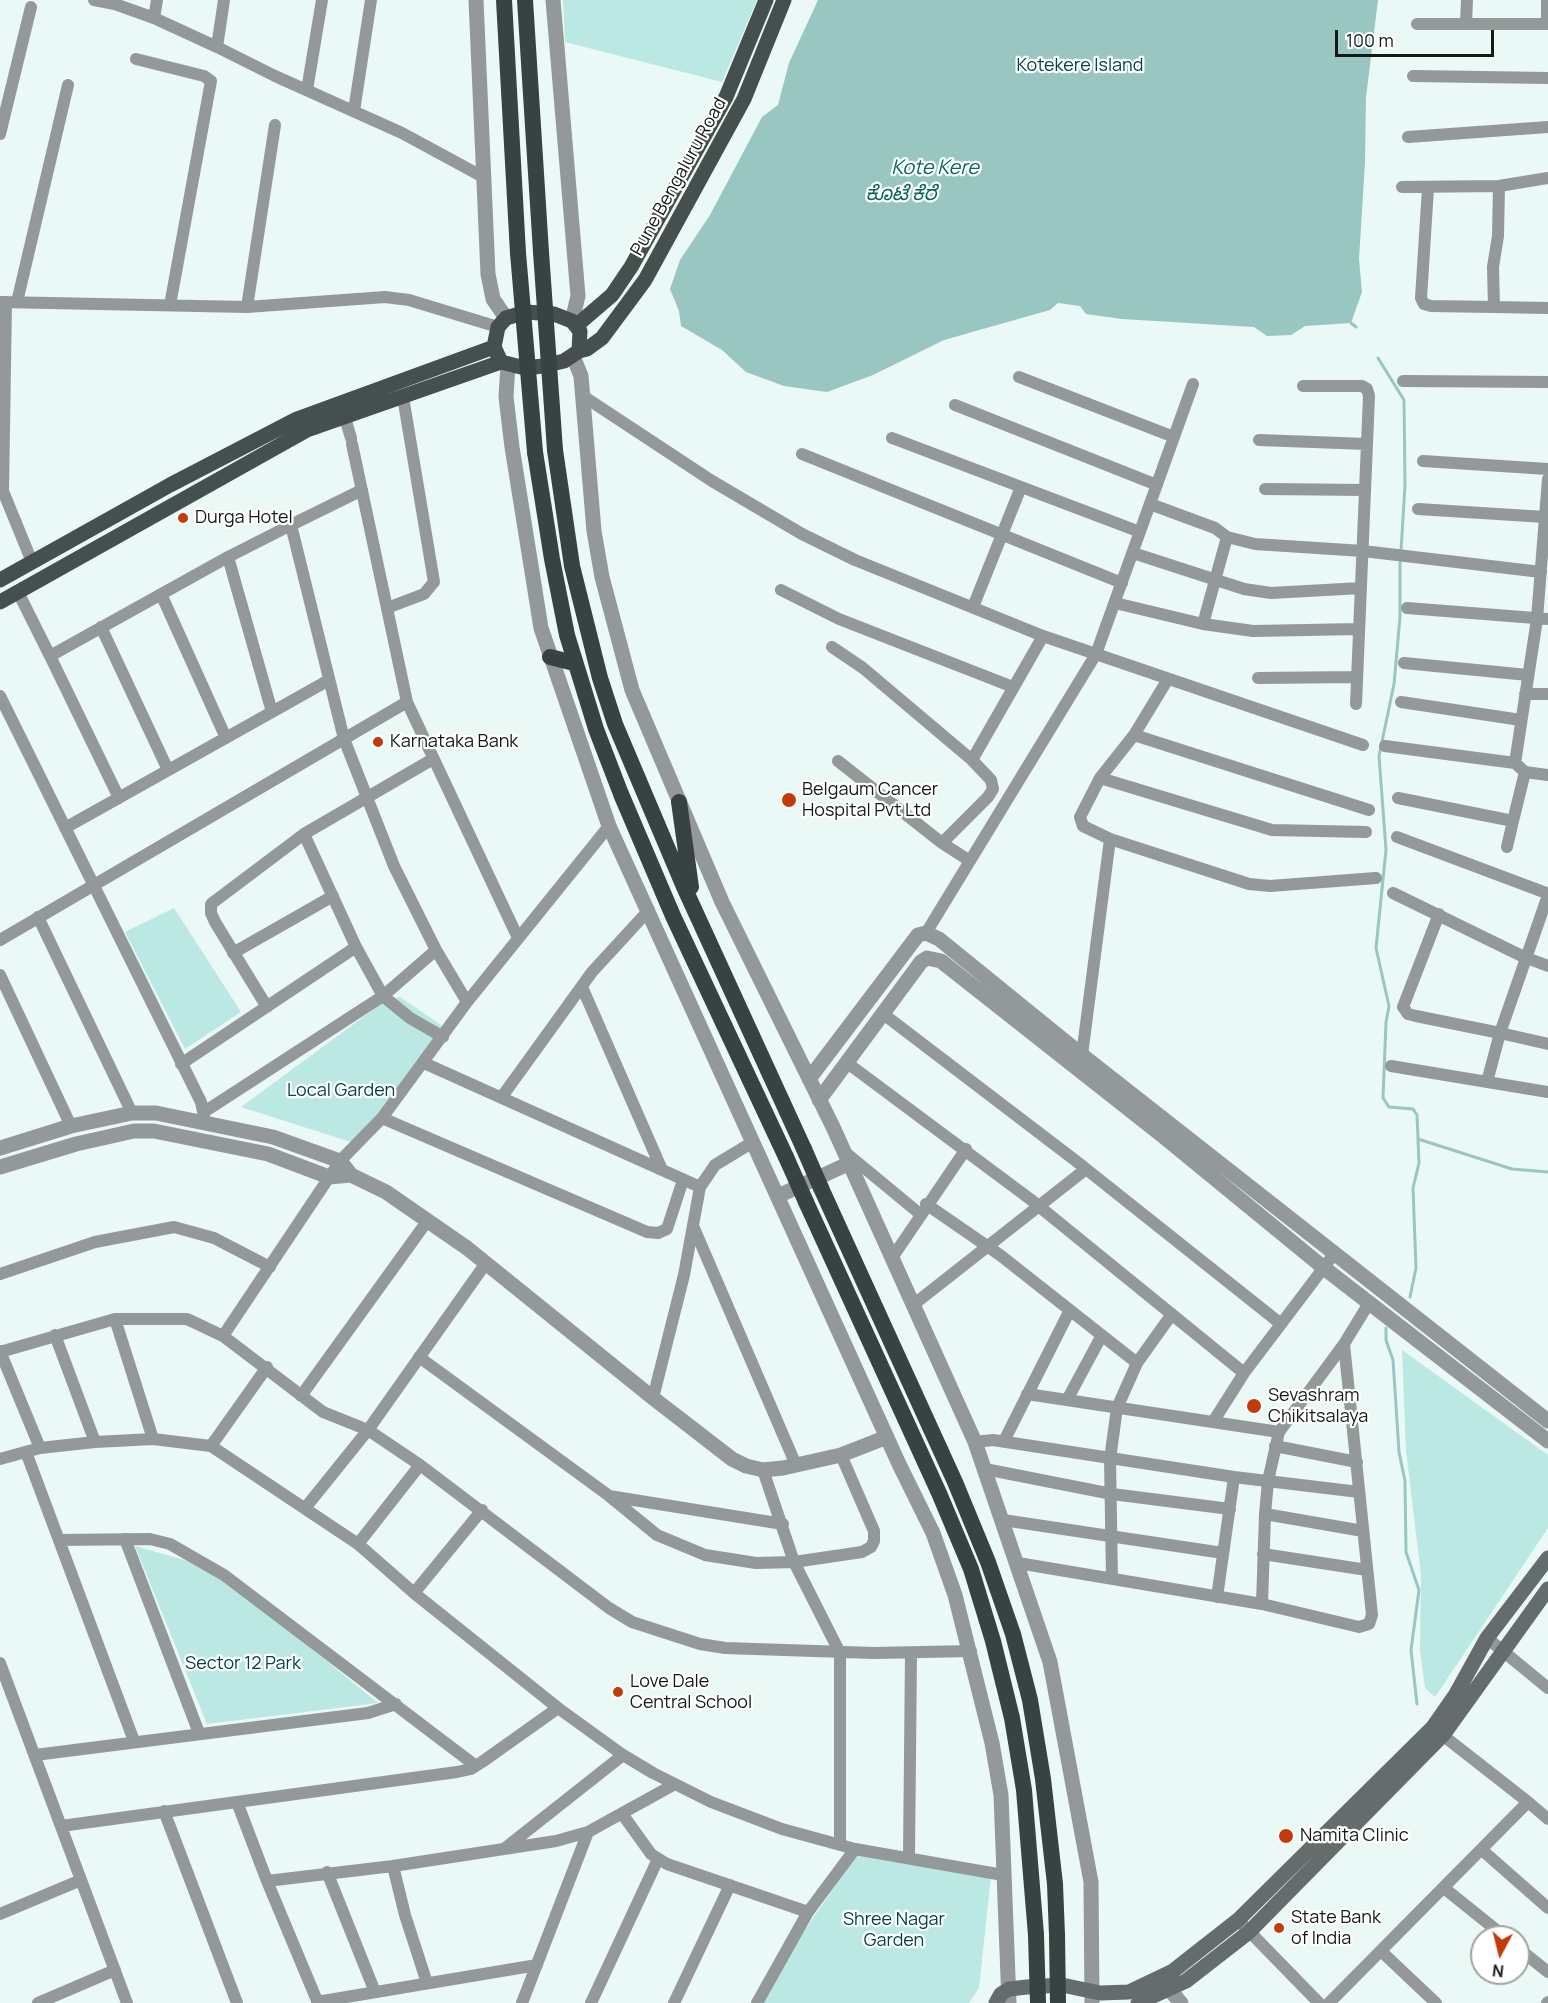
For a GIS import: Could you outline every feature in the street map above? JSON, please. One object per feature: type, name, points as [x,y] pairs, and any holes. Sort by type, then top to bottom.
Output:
[{"type":"highway","points":[[504,0],[518,253],[535,452],[552,559],[574,663],[625,804],[673,916],[939,1493],[970,1569],[987,1620],[1012,1718],[1024,1790],[1036,1935],[1038,2003]]},
{"type":"highway","points":[[525,0],[555,450],[572,566],[600,678],[637,778],[695,910],[955,1482],[988,1562],[1013,1634],[1030,1700],[1043,1779],[1055,1884],[1058,2003]]},
{"type":"highway","points":[[549,657],[574,663]]},
{"type":"highway","points":[[679,802],[695,910]]},
{"type":"main road","name":"Pune Bengaluru Road","points":[[574,323],[612,295],[632,267],[726,97],[766,0]]},
{"type":"main road","name":"Pune Bengaluru Road","points":[[576,354],[602,338],[645,280],[744,99],[784,0]]},
{"type":"main road","points":[[342,409],[404,397],[504,364],[525,368],[543,366],[576,354],[580,331],[574,323],[542,313],[526,312],[502,322],[494,346],[504,364]]},
{"type":"main road","points":[[0,580],[55,549],[255,449],[307,430],[342,409],[412,378],[494,346]]},
{"type":"main road","points":[[0,602],[255,449]]},
{"type":"main road","points":[[55,549],[64,565]]},
{"type":"main road","points":[[1138,2003],[1154,1995],[1238,1920],[1438,1731],[1487,1638],[1548,1558]]},
{"type":"main road","points":[[1166,1984],[1250,1932],[1438,1731],[1505,1653],[1548,1589]]},
{"type":"main road","points":[[996,2003],[1001,1994],[1009,1996],[1062,1985],[1092,1996],[1154,1995]]},
{"type":"street","points":[[94,0],[116,4],[154,18],[402,133],[485,178]]},
{"type":"street","points":[[154,18],[157,0]]},
{"type":"street","points":[[217,47],[224,0]]},
{"type":"street","points":[[307,90],[322,0]]},
{"type":"street","points":[[354,111],[370,0]]},
{"type":"street","points":[[476,0],[489,288],[502,322]]},
{"type":"street","points":[[553,0],[578,296],[574,323]]},
{"type":"street","points":[[1466,23],[1467,0]]},
{"type":"street","points":[[1417,24],[1547,24],[1547,0]]},
{"type":"street","points":[[0,135],[32,7]]},
{"type":"street","points":[[136,59],[208,77],[212,85],[170,305]]},
{"type":"street","points":[[1413,75],[1548,78]]},
{"type":"street","points":[[32,562],[2,491],[8,302],[68,85]]},
{"type":"street","points":[[247,307],[275,125]]},
{"type":"street","points":[[1408,136],[1548,127]]},
{"type":"street","points":[[1402,187],[1499,186],[1548,178]]},
{"type":"street","points":[[1494,307],[1493,267],[1498,236],[1499,186]]},
{"type":"street","points":[[1428,188],[1421,298],[1424,304],[1548,308]]},
{"type":"street","points":[[8,302],[247,307],[397,298],[502,322]]},
{"type":"street","points":[[576,354],[581,376],[594,531],[602,577],[632,690],[722,902],[847,1157],[975,1442],[1050,1662],[1091,1882],[1092,1996]]},
{"type":"street","points":[[504,364],[512,447],[541,628],[549,657],[609,826],[887,1437],[933,1533],[955,1595],[971,1651],[992,1743],[1000,1795],[1009,1996]]},
{"type":"street","points":[[1019,377],[1174,437]]},
{"type":"street","points":[[1403,381],[1548,382]]},
{"type":"street","points":[[926,933],[1096,654],[1193,384]]},
{"type":"street","points":[[1303,386],[1362,386],[1367,389],[1367,444],[1356,704]]},
{"type":"street","points":[[583,396],[712,481],[802,534],[855,560],[1043,636],[1363,745]]},
{"type":"street","points":[[387,609],[424,594],[434,582],[404,397]]},
{"type":"street","points":[[955,405],[1157,485]]},
{"type":"street","points":[[342,409],[362,489],[407,702],[518,938]]},
{"type":"street","points":[[892,438],[1140,532]]},
{"type":"street","points":[[1259,440],[1367,444]]},
{"type":"street","points":[[802,454],[1122,583]]},
{"type":"street","points":[[1423,461],[1548,469]]},
{"type":"street","points":[[1515,763],[1528,675],[1542,619],[1541,572],[1545,554],[1548,478]]},
{"type":"street","points":[[973,607],[1021,487]]},
{"type":"street","points":[[50,656],[228,557],[362,489]]},
{"type":"street","points":[[1265,489],[1365,490]]},
{"type":"street","points":[[1150,504],[1215,528],[1227,537],[1256,544],[1363,551],[1541,572]]},
{"type":"street","points":[[1418,509],[1545,517]]},
{"type":"street","points":[[291,525],[344,739],[394,866],[436,950],[467,1002]]},
{"type":"street","points":[[1203,624],[1227,537]]},
{"type":"street","points":[[1133,553],[1244,590],[1271,593],[1361,588]]},
{"type":"street","points":[[228,557],[272,712]]},
{"type":"street","points":[[781,590],[839,619],[1013,687]]},
{"type":"street","points":[[18,592],[119,798]]},
{"type":"street","points":[[161,594],[226,738]]},
{"type":"street","points":[[1115,603],[1203,624],[1263,632],[1359,629]]},
{"type":"street","points":[[1407,608],[1542,619]]},
{"type":"street","points":[[101,627],[168,770]]},
{"type":"street","points":[[972,760],[1043,636]]},
{"type":"street","points":[[832,647],[863,669],[972,760],[991,780],[993,789],[942,843]]},
{"type":"street","points":[[1404,663],[1528,675]]},
{"type":"street","points":[[1258,678],[1357,677]]},
{"type":"street","points":[[1168,679],[1134,735],[1100,778],[1080,817],[1083,826],[1110,839],[1249,884],[1270,886],[1376,878]]},
{"type":"street","points":[[65,828],[329,680]]},
{"type":"street","points":[[1525,694],[1548,694]]},
{"type":"street","points":[[0,696],[181,1064],[204,1117]]},
{"type":"street","points":[[0,940],[407,702]]},
{"type":"street","points":[[1401,702],[1521,720]]},
{"type":"street","points":[[1134,735],[1370,810]]},
{"type":"street","points":[[1385,746],[1515,763],[1526,772],[1548,775]]},
{"type":"street","points":[[267,1006],[211,913],[211,904],[304,834],[433,759]]},
{"type":"street","points":[[838,761],[942,843],[970,861]]},
{"type":"street","points":[[1507,847],[1526,772]]},
{"type":"street","points":[[1100,778],[1272,830],[1366,832]]},
{"type":"street","points":[[1398,798],[1513,821]]},
{"type":"street","points":[[223,1336],[339,1161],[382,1118],[467,1002],[609,826]]},
{"type":"street","points":[[304,834],[356,947],[383,996],[410,1018],[443,1037]]},
{"type":"street","points":[[1397,837],[1547,896],[1524,957],[1487,1082]]},
{"type":"street","points":[[1082,1055],[1110,839]]},
{"type":"street","points":[[1393,892],[1524,957],[1548,966]]},
{"type":"street","points":[[233,953],[333,896]]},
{"type":"street","points":[[501,1098],[582,987],[649,910]]},
{"type":"street","points":[[1439,914],[1403,1007],[1408,1014],[1548,1044]]},
{"type":"street","points":[[38,917],[132,1113]]},
{"type":"street","points":[[809,1079],[918,935],[926,933],[939,939],[1401,1307],[1548,1420]]},
{"type":"street","points":[[181,1064],[356,947]]},
{"type":"street","points":[[204,1117],[383,996],[436,950]]},
{"type":"street","points":[[819,1100],[921,962],[927,958],[940,961],[1163,1136],[1324,1268],[1548,1440]]},
{"type":"street","points":[[0,975],[71,1126]]},
{"type":"street","points":[[582,987],[662,1170]]},
{"type":"street","points":[[882,1013],[1086,1169],[1281,1324]]},
{"type":"street","points":[[846,1062],[966,1149],[1244,1373]]},
{"type":"street","points":[[424,1063],[700,1187]]},
{"type":"street","points":[[1391,1066],[1548,1092]]},
{"type":"street","points":[[0,1148],[71,1126],[132,1113],[204,1117],[273,1137],[339,1161],[351,1175],[386,1192],[428,1220],[486,1263],[732,1459],[763,1470],[796,1466],[841,1455],[887,1437]]},
{"type":"street","points":[[382,1118],[647,1232],[658,1233],[667,1229],[683,1180]]},
{"type":"street","points":[[0,1167],[76,1143],[134,1131],[154,1131],[267,1154],[329,1177],[351,1175]]},
{"type":"street","points":[[653,1398],[694,1228],[700,1187],[715,1165],[753,1142]]},
{"type":"street","points":[[892,1258],[923,1209],[966,1149]]},
{"type":"street","points":[[778,1196],[847,1157]]},
{"type":"street","points":[[847,1157],[923,1209],[988,1246],[1137,1364]]},
{"type":"street","points":[[913,1305],[1086,1169]]},
{"type":"street","points":[[301,1396],[428,1220]]},
{"type":"street","points":[[0,1274],[95,1242],[174,1227],[214,1238],[270,1266]]},
{"type":"street","points":[[694,1228],[796,1466]]},
{"type":"street","points":[[1213,1422],[1244,1373],[1334,1254]]},
{"type":"street","points":[[306,1507],[368,1431],[486,1263]]},
{"type":"street","points":[[1262,1604],[1268,1481],[1279,1432],[1344,1344],[1369,1303]]},
{"type":"street","points":[[1391,1320],[1401,1307]]},
{"type":"street","points":[[1004,1441],[1070,1310]]},
{"type":"street","points":[[1112,1579],[1110,1459],[1117,1408],[1137,1364],[1172,1314]]},
{"type":"street","points":[[40,1448],[0,1352],[115,1319],[188,1319],[223,1336],[267,1367],[301,1396],[336,1419],[368,1431],[420,1465],[609,1608],[632,1622],[700,1644],[840,1653],[971,1651]]},
{"type":"street","points":[[115,1319],[153,1439]]},
{"type":"street","points":[[55,1335],[95,1442]]},
{"type":"street","points":[[1067,1400],[1102,1335]]},
{"type":"street","points":[[1018,1563],[1262,1604],[1359,1627],[1369,1624],[1372,1615],[1344,1344]]},
{"type":"street","points":[[419,1357],[608,1495],[657,1535],[705,1555],[756,1563],[794,1562],[862,1552],[871,1547],[874,1531],[841,1455]]},
{"type":"street","points":[[212,1446],[267,1367]]},
{"type":"street","points":[[1027,1394],[1279,1432]]},
{"type":"street","points":[[0,1459],[40,1448],[95,1442],[153,1439],[212,1446],[358,1544],[414,1593],[558,1708],[623,1755],[675,1784],[752,1819],[840,1845],[1003,1875]]},
{"type":"street","points":[[975,1442],[1004,1441],[1234,1477],[1359,1492]]},
{"type":"street","points":[[1275,1446],[1357,1462]]},
{"type":"street","points":[[26,1452],[134,1741]]},
{"type":"street","points":[[358,1544],[420,1465]]},
{"type":"street","points":[[985,1469],[1112,1494],[1230,1509]]},
{"type":"street","points":[[763,1470],[794,1562],[840,1653],[840,1845]]},
{"type":"street","points":[[1217,1597],[1234,1477]]},
{"type":"street","points":[[608,1495],[783,1524]]},
{"type":"street","points":[[414,1593],[482,1510]]},
{"type":"street","points":[[1265,1514],[1363,1531]]},
{"type":"street","points":[[1003,1520],[1113,1534],[1223,1553]]},
{"type":"street","points":[[125,1539],[199,1733]]},
{"type":"street","points":[[59,1540],[150,1539],[170,1544],[224,1575],[476,1766]]},
{"type":"street","points":[[1263,1554],[1367,1570]]},
{"type":"street","points":[[1487,1638],[1548,1688]]},
{"type":"street","points":[[909,1857],[912,1653]]},
{"type":"street","points":[[0,1663],[127,2003]]},
{"type":"street","points":[[34,1755],[368,1713],[396,1704]]},
{"type":"street","points":[[61,1826],[457,1772],[476,1766],[558,1708]]},
{"type":"street","points":[[1438,1731],[1548,1819]]},
{"type":"street","points":[[503,1850],[623,1755]]},
{"type":"street","points":[[267,1881],[503,1850],[588,1832],[623,1815],[675,1784]]},
{"type":"street","points":[[237,1802],[267,1881],[318,2002],[537,1965]]},
{"type":"street","points":[[1329,2003],[1528,1802]]},
{"type":"street","points":[[164,1811],[237,2003]]},
{"type":"street","points":[[623,1815],[658,1859],[808,1912]]},
{"type":"street","points":[[522,2003],[588,1832]]},
{"type":"street","points":[[757,2003],[808,1912],[855,1849]]},
{"type":"street","points":[[1482,1850],[1548,1908]]},
{"type":"street","points":[[591,2003],[658,1859]]},
{"type":"street","points":[[393,1866],[405,1915],[427,1983]]},
{"type":"street","points":[[327,1872],[375,1992]]},
{"type":"street","points":[[0,1914],[81,1880]]},
{"type":"street","points":[[674,2003],[730,1885]]},
{"type":"street","points":[[1444,1888],[1490,1925]]},
{"type":"street","points":[[1238,1920],[1320,2003]]},
{"type":"street","points":[[1382,1952],[1436,2003]]},
{"type":"street","points":[[1530,1958],[1548,1972]]},
{"type":"street","points":[[39,2003],[115,1970]]},
{"type":"street","points":[[1166,1984],[1181,2003]]},
{"type":"green space","points":[[563,0],[757,0],[722,82],[565,42]]},
{"type":"green space","points":[[174,908],[241,1012],[185,1049],[125,932]]},
{"type":"green space","name":"Local Garden","points":[[400,997],[444,1027],[357,1144],[241,1107],[385,1001]]},
{"type":"green space","points":[[1402,1350],[1548,1455],[1548,1528],[1435,1697],[1425,1688],[1420,1650],[1421,1575],[1406,1451]]},
{"type":"green space","name":"Sector 12 Park","points":[[135,1546],[213,1568],[378,1703],[207,1724]]},
{"type":"green space","name":"Shree Nagar Garden","points":[[861,1848],[991,1876],[979,1988],[969,2003],[755,2003]]},
{"type":"water","name":"ಕೊಟೆ ಕೆರೆ","points":[[818,0],[1378,0],[1366,97],[1365,162],[1359,259],[1362,292],[1351,323],[1305,326],[1291,335],[1267,336],[1254,327],[1122,319],[1086,314],[1080,306],[1058,303],[1050,310],[944,340],[873,375],[827,392],[784,386],[746,372],[722,350],[681,326],[679,311],[670,289],[680,260],[710,215],[762,117],[778,105],[789,63]]},
{"type":"waterway","points":[[1351,323],[1356,327]]},
{"type":"waterway","points":[[1378,358],[1404,400],[1405,485],[1401,551]]},
{"type":"waterway","points":[[1400,559],[1400,617],[1394,684],[1379,756],[1386,850],[1376,948],[1389,1006],[1386,1022],[1383,1098],[1389,1107],[1413,1109],[1417,1115],[1419,1163],[1413,1188],[1416,1268],[1410,1297]]},
{"type":"waterway","points":[[1418,1139],[1512,1169],[1548,1172]]},
{"type":"waterway","points":[[1386,1328],[1386,1340],[1393,1360],[1399,1452],[1405,1481],[1406,1552],[1419,1590],[1411,1650],[1417,1704]]},
{"type":"place","name":"Durga Hotel","points":[[183,518]]},
{"type":"place","name":"Karnataka Bank","points":[[378,742]]},
{"type":"place","name":"Belgaum Cancer Hospital Pvt Ltd","points":[[789,800]]},
{"type":"place","name":"Sevashram Chikitsalaya","points":[[1254,1406]]},
{"type":"place","name":"Love Dale Central School","points":[[618,1692]]},
{"type":"place","name":"Namita Clinic","points":[[1286,1836]]},
{"type":"place","name":"State Bank of India","points":[[1279,1928]]},
{"type":"park label","name":"Kotekere Island","points":[[1080,66]]},
{"type":"water label","name":"Kote Kere","points":[[935,168]]}]
